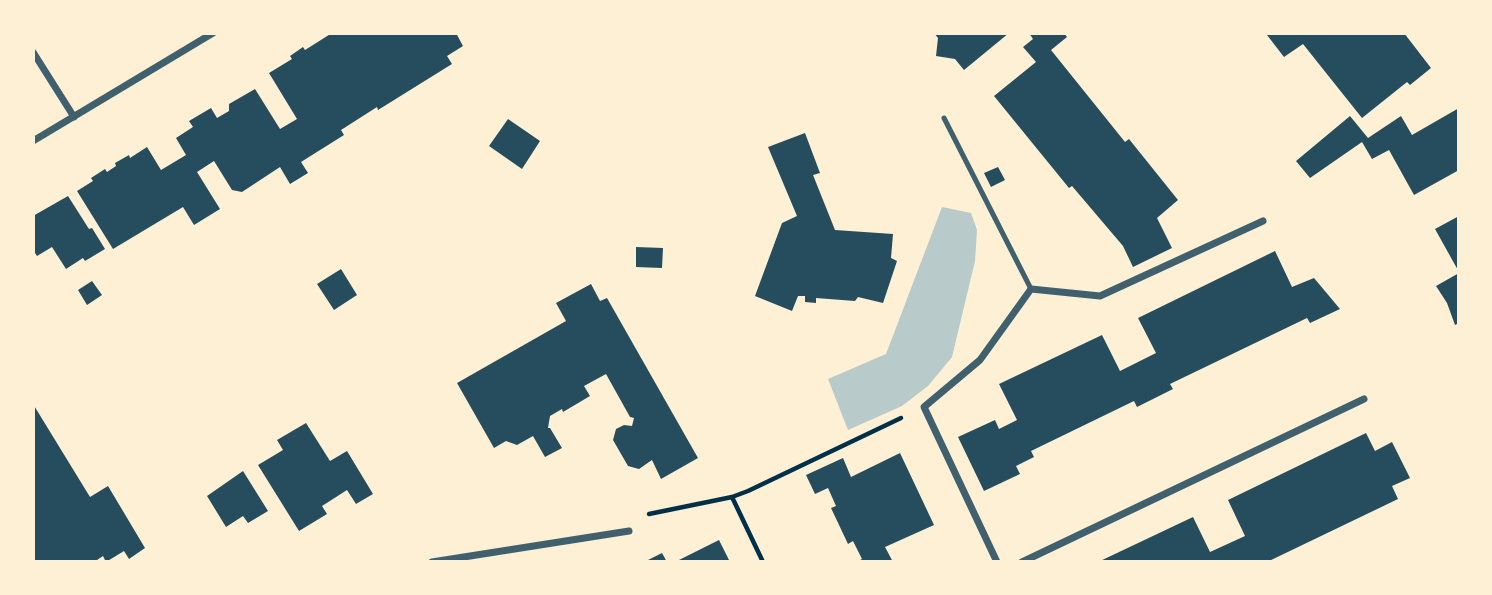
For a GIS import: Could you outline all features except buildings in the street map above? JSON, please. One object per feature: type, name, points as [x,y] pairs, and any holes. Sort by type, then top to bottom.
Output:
[{"type":"street","points":[[33,141],[213,33]]},
{"type":"street","points":[[33,52],[75,117]]},
{"type":"street","points":[[998,562],[924,407],[980,360],[1031,289],[1100,296],[1263,221]]},
{"type":"street","points":[[1022,562],[1364,399]]},
{"type":"street","points":[[432,562],[629,531]]},
{"type":"lane","points":[[944,118],[1031,289]]},
{"type":"path","points":[[629,531],[649,514],[732,497],[924,407]]},
{"type":"path","points":[[732,497],[763,562]]},
{"type":"shaded area","points":[[942,207],[971,213],[977,230],[975,261],[952,357],[928,386],[902,406],[848,430],[828,379],[886,354]]}]
